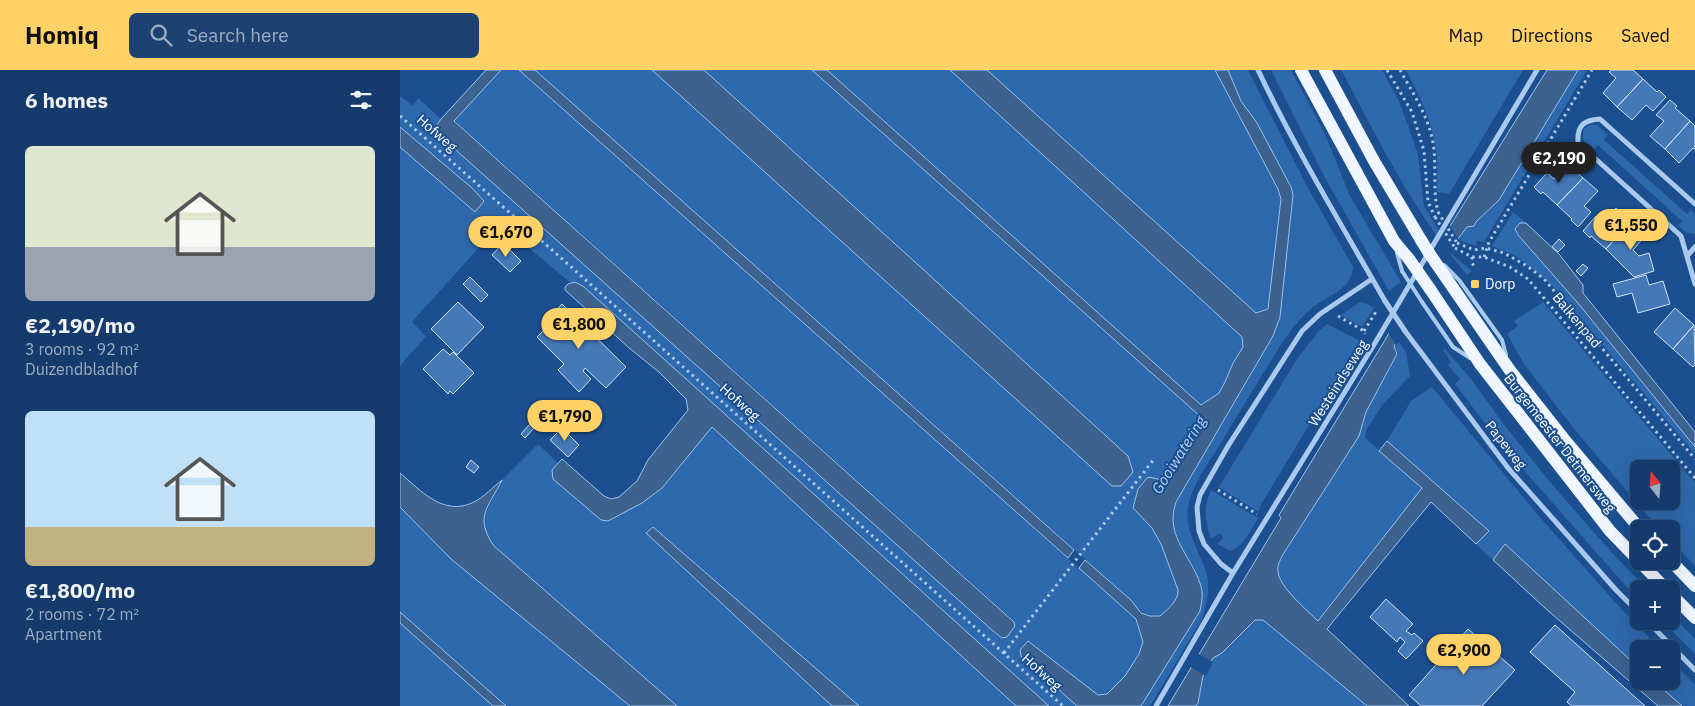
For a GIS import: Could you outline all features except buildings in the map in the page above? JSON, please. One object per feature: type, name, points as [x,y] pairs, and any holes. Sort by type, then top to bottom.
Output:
[{"type":"main road","name":"Burgemeester Detmersweg","points":[[1301,70],[1394,241],[1430,289],[1480,364],[1610,531],[1630,552]]},
{"type":"main road","name":"Burgemeester Detmersweg","points":[[1325,70],[1374,161],[1429,253],[1442,268],[1509,369],[1564,439],[1632,520]]},
{"type":"main road","name":"Burgemeester Detmersweg","points":[[1648,570],[1657,580]]},
{"type":"main road","points":[[1680,570],[1695,586]]},
{"type":"main road","points":[[1680,603],[1695,618]]},
{"type":"street","name":"Papeweg","points":[[1258,70],[1324,197],[1384,300],[1405,331],[1508,468],[1630,604]]},
{"type":"street","name":"Westeindseweg","points":[[1156,706],[1233,573],[1375,343],[1537,70]]},
{"type":"street","points":[[1695,204],[1600,119],[1590,120],[1582,125],[1577,135],[1578,143],[1681,236],[1695,284]]},
{"type":"street","points":[[1688,255],[1695,247]]},
{"type":"street","points":[[1233,573],[1216,560],[1204,544],[1199,531],[1197,507],[1200,495],[1228,446],[1302,331],[1320,314],[1372,279]]},
{"type":"street","points":[[1656,630],[1695,670]]},
{"type":"lane","name":"Burgemeester Detmersweg","points":[[1394,241],[1402,272],[1453,347],[1480,364]]},
{"type":"path","points":[[1387,70],[1412,112],[1424,151],[1428,202],[1435,217],[1455,248],[1472,257],[1472,263],[1476,269]]},
{"type":"path","points":[[1400,70],[1424,114],[1434,150],[1435,200],[1438,212],[1457,244],[1474,250],[1486,248],[1504,253],[1527,266],[1544,279],[1695,459]]},
{"type":"path","points":[[1484,256],[1486,248],[1592,70]]},
{"type":"path","name":"Hofweg","points":[[400,116],[1064,706]]},
{"type":"path","points":[[1428,202],[1435,200]]},
{"type":"path","name":"Balkenpad","points":[[1472,257],[1484,256],[1510,267],[1528,279],[1695,478]]},
{"type":"path","points":[[1342,310],[1335,315],[1364,330],[1377,307],[1384,300]]},
{"type":"path","points":[[1004,652],[1154,459]]},
{"type":"path","points":[[1215,488],[1266,520]]},
{"type":"shaded area","points":[[501,70],[519,70],[1136,619],[1141,630],[1142,648],[1134,663],[1117,686],[1106,694],[1098,695],[1028,641],[1021,656],[1077,706],[1049,706],[584,287],[575,282],[571,283],[500,224],[412,322],[426,336],[400,366],[400,147],[475,212],[472,188],[400,127],[400,96],[413,106],[418,98],[441,119],[437,125],[1015,626],[1014,621],[454,120]]},
{"type":"shaded area","points":[[535,70],[652,70],[1112,486],[1121,486],[1128,456],[704,70],[812,70],[1201,417],[1163,480],[1133,508],[1152,528],[1161,544],[1178,590],[1177,597],[1172,604],[1160,616],[1150,615],[1140,610]]},
{"type":"shaded area","points":[[827,70],[950,70],[1242,337],[1243,347],[1219,393],[1201,405]]},
{"type":"shaded area","points":[[987,70],[1215,70],[1278,189],[1281,199],[1268,309],[1256,313]]},
{"type":"shaded area","points":[[1228,70],[1248,70],[1308,188],[1353,267],[1351,275],[1344,286],[1313,307],[1285,338],[1197,482],[1190,500],[1188,517],[1193,541],[1207,577],[1208,595],[1202,619],[1150,706],[1141,706],[1200,610],[1198,578],[1183,551],[1173,526],[1172,513],[1176,502],[1273,336],[1280,317],[1293,195],[1257,123],[1241,101]]},
{"type":"shaded area","points":[[1271,70],[1291,70],[1324,132],[1350,196],[1401,282],[1389,291],[1324,176]]},
{"type":"shaded area","points":[[1341,70],[1382,70],[1399,101],[1418,154],[1424,206],[1453,255],[1472,271],[1467,275],[1448,252],[1414,202]]},
{"type":"shaded area","points":[[1406,70],[1523,70],[1449,194],[1437,192],[1437,160],[1434,139],[1424,108]]},
{"type":"shaded area","points":[[1578,70],[1587,70],[1484,242],[1477,241],[1476,246],[1459,240],[1467,227],[1474,226],[1499,200]]},
{"type":"shaded area","points":[[1590,125],[1597,125],[1608,135],[1604,140],[1687,214],[1691,210],[1695,214],[1695,234],[1687,233],[1678,225],[1682,221],[1598,145],[1594,150],[1586,143],[1583,139],[1584,129]]},
{"type":"shaded area","points":[[1513,212],[1526,223],[1520,223],[1518,235],[1577,302],[1695,447],[1695,454],[1552,285],[1516,256],[1492,246]]},
{"type":"shaded area","points":[[1360,302],[1374,308],[1362,327],[1341,315]]},
{"type":"shaded area","points":[[1543,302],[1676,460],[1630,460],[1630,495],[1571,425],[1524,364],[1507,334],[1518,326],[1514,321]]},
{"type":"shaded area","points":[[1327,324],[1360,341],[1260,506],[1259,512],[1219,487],[1297,359],[1317,333]]},
{"type":"shaded area","points":[[1399,342],[1406,352],[1410,376],[1383,404],[1366,430],[1365,438],[1423,487],[1318,621],[1294,598],[1283,584],[1279,577],[1278,565],[1359,436],[1366,412],[1398,353],[1395,346]]},
{"type":"shaded area","points":[[1445,349],[1471,379],[1502,422],[1554,487],[1638,580],[1630,580],[1630,590],[1500,443],[1455,384],[1460,379],[1448,365],[1451,362],[1443,350]]},
{"type":"shaded area","points":[[1432,387],[1538,515],[1630,618],[1630,630],[1642,630],[1651,640],[1630,640],[1630,660],[1505,545],[1493,560],[1476,544],[1489,531],[1387,441],[1411,401]]},
{"type":"shaded area","points":[[712,426],[1016,706],[859,706],[653,527],[647,534],[832,706],[677,706],[494,546],[487,535],[483,525],[484,516],[502,480],[538,444],[558,463],[552,470],[608,521],[642,503],[662,488]]},
{"type":"shaded area","points":[[1680,465],[1695,483],[1695,566],[1680,550],[1680,520],[1652,520],[1643,510],[1680,510]]},
{"type":"shaded area","points":[[1211,490],[1258,518],[1243,542],[1230,551],[1217,544],[1223,538],[1220,533],[1211,539],[1206,520],[1206,509]]},
{"type":"shaded area","points":[[400,507],[451,559],[630,706],[506,706],[400,612]]},
{"type":"shaded area","points":[[1255,620],[1263,620],[1367,706],[1196,706],[1203,676],[1213,658],[1222,653]]},
{"type":"shaded area","points":[[400,623],[493,706],[400,706]]},
{"type":"shaded area","points":[[1680,623],[1695,639],[1695,654],[1671,630],[1680,630]]},
{"type":"shaded area","points":[[1680,669],[1695,685],[1695,706],[1682,706],[1664,690],[1680,690]]},
{"type":"water","points":[[486,70],[501,70],[454,121],[1014,622],[1015,626],[1007,637],[1002,638],[992,630],[438,134],[437,125],[441,119]]},
{"type":"water","points":[[519,70],[535,70],[1074,550],[1068,558]]},
{"type":"water","points":[[652,70],[704,70],[1128,456],[1133,472],[1121,486],[1112,486]]},
{"type":"water","name":"Gooiwatering","points":[[812,70],[827,70],[1201,405],[1219,393],[1243,347],[1242,337],[950,70],[987,70],[1256,313],[1268,309],[1281,199],[1278,189],[1215,70],[1228,70],[1241,101],[1257,123],[1291,187],[1293,195],[1280,317],[1273,336],[1176,502],[1173,515],[1177,538],[1199,579],[1202,591],[1200,611],[1141,706],[1077,706],[1021,656],[1020,650],[1028,641],[1098,695],[1107,694],[1125,676],[1139,654],[1143,642],[1136,619],[1079,568],[1085,560],[1131,600],[1141,613],[1150,616],[1160,616],[1172,604],[1177,597],[1178,590],[1161,544],[1152,528],[1133,508],[1138,489],[1148,477],[1163,480],[1201,417]]},
{"type":"water","points":[[1547,70],[1578,70],[1499,200],[1474,226],[1467,227],[1458,239],[1394,346],[1397,354],[1366,412],[1359,436],[1278,565],[1279,577],[1288,591],[1318,621],[1422,488],[1379,451],[1387,441],[1489,531],[1476,544],[1431,502],[1327,629],[1409,706],[1367,706],[1263,620],[1255,620],[1222,653],[1213,658],[1203,676],[1196,706],[1168,706],[1281,518],[1279,515],[1385,340],[1450,226]]},
{"type":"water","points":[[400,127],[472,188],[484,201],[475,212],[400,147]]},
{"type":"water","points":[[1520,223],[1526,223],[1559,254],[1583,285],[1583,293],[1695,432],[1695,447],[1577,302],[1518,235],[1515,229]]},
{"type":"water","points":[[575,282],[584,287],[1049,706],[1016,706],[712,427],[662,488],[642,503],[608,521],[601,520],[553,479],[552,470],[562,459],[604,496],[611,499],[619,497],[637,481],[648,460],[688,410],[686,399],[660,373],[565,290],[568,284]]},
{"type":"water","points":[[400,473],[434,500],[453,506],[463,506],[474,502],[502,480],[488,506],[484,520],[488,536],[494,546],[677,706],[630,706],[451,559],[400,507]]},
{"type":"water","points":[[653,527],[859,706],[832,706],[646,533]]},
{"type":"water","points":[[1505,544],[1630,660],[1630,682],[1545,608],[1493,560]]},
{"type":"water","points":[[400,612],[506,706],[493,706],[400,623]]},
{"type":"water","points":[[1640,690],[1664,690],[1682,706],[1658,706]]},
{"type":"pier","points":[[1449,224],[1459,240],[1396,345],[1387,331]]},
{"type":"pier","points":[[1197,653],[1213,662],[1206,676],[1189,666]]},
{"type":"place","name":"Dorp","points":[[1475,284]]}]
